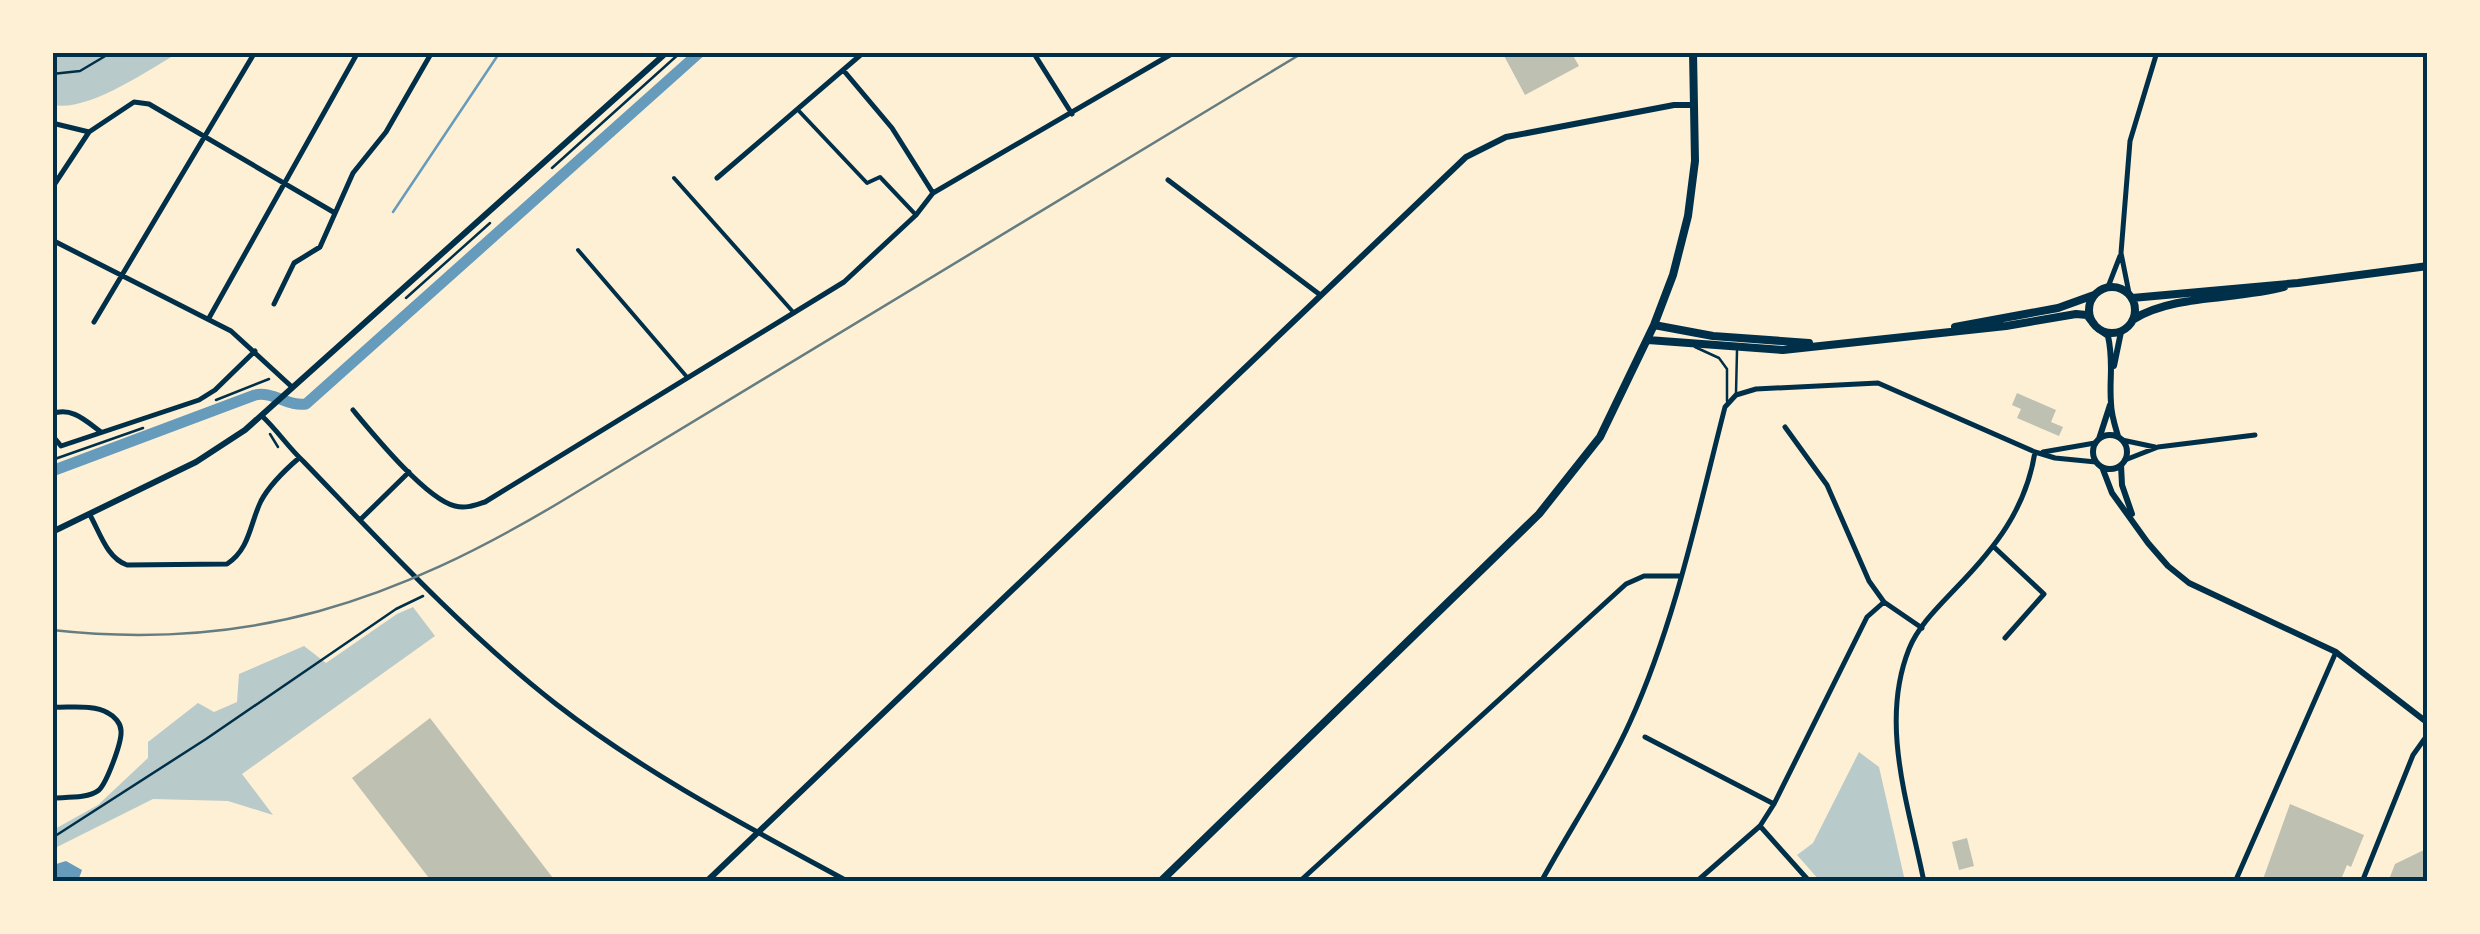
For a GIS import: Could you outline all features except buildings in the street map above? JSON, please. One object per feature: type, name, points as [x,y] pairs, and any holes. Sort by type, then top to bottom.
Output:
[{"type":"main road","points":[[1160,882],[1538,514],[1600,436],[1654,325],[1688,216],[1695,162],[1692,52]]},
{"type":"main road","points":[[1922,335],[2058,308],[2108,287],[2130,296],[2298,283],[2428,266]]},
{"type":"main road","points":[[1648,340],[1783,350],[2076,314],[2087,316],[2105,332],[2121,332],[2134,319],[2157,309],[2298,283]]},
{"type":"main road","points":[[2094,295],[2089,310],[2096,326]]},
{"type":"main road","points":[[2130,296],[2134,319]]},
{"type":"main road","points":[[1654,325],[1828,346]]},
{"type":"street","points":[[94,322],[255,52]]},
{"type":"street","points":[[208,318],[358,52]]},
{"type":"street","points":[[274,304],[294,263],[320,247],[353,173],[393,120],[432,52]]},
{"type":"street","points":[[52,532],[196,462],[262,416],[667,52]]},
{"type":"street","points":[[717,178],[864,52]]},
{"type":"street","points":[[1033,52],[1072,114]]},
{"type":"street","points":[[353,410],[409,472],[450,506],[465,508],[485,502],[844,282],[916,215],[933,193],[1175,52]]},
{"type":"street","points":[[2108,287],[2121,253],[2130,141],[2157,52]]},
{"type":"street","points":[[2302,52],[2345,52]]},
{"type":"street","points":[[844,70],[892,128],[933,193]]},
{"type":"street","points":[[52,188],[89,132],[134,102],[149,104],[204,134],[335,213]]},
{"type":"street","points":[[706,882],[1466,157],[1506,137],[1674,105],[1696,105]]},
{"type":"street","points":[[798,110],[866,183],[880,177],[916,215]]},
{"type":"street","points":[[52,123],[89,132]]},
{"type":"street","points":[[674,178],[794,312]]},
{"type":"street","points":[[1168,180],[1319,294]]},
{"type":"street","points":[[52,240],[208,318],[255,350],[292,388]]},
{"type":"street","points":[[578,250],[686,377]]},
{"type":"street","points":[[2121,253],[2130,296]]},
{"type":"street","points":[[2096,326],[2108,336],[2114,367]]},
{"type":"street","points":[[2121,332],[2110,404],[2092,452],[2112,493],[2168,566],[2189,583],[2336,652],[2428,723]]},
{"type":"street","points":[[52,435],[61,446],[199,400],[215,390],[255,350]]},
{"type":"street","points":[[1541,882],[1629,724],[1646,684],[1680,576],[1726,403],[1736,395],[1756,389],[1878,383],[2035,452],[2112,469],[2158,448],[2255,435]]},
{"type":"street","points":[[2110,404],[2127,450],[2122,484],[2134,520]]},
{"type":"street","points":[[52,414],[62,410],[76,414],[101,432]]},
{"type":"street","points":[[262,416],[431,592],[500,658],[556,704],[627,755],[849,882]]},
{"type":"street","points":[[1785,427],[1827,486],[1869,582],[1884,602],[1922,628]]},
{"type":"street","points":[[2035,452],[2071,450],[2104,435],[2158,448]]},
{"type":"street","points":[[1924,882],[1896,738],[1895,706],[1910,648],[1922,628],[1994,547],[2018,510],[2035,452]]},
{"type":"street","points":[[90,515],[111,554],[127,565],[227,564],[244,547],[268,488],[299,458]]},
{"type":"street","points":[[360,519],[409,472]]},
{"type":"street","points":[[1994,547],[2044,594],[2005,638]]},
{"type":"street","points":[[1300,882],[1626,584],[1644,576],[1680,576]]},
{"type":"street","points":[[1696,882],[1760,826],[1868,617],[1884,602]]},
{"type":"street","points":[[2235,882],[2336,652]]},
{"type":"street","points":[[52,708],[108,713],[119,722],[122,732],[98,791],[52,798]]},
{"type":"street","points":[[2362,882],[2413,756],[2428,734]]},
{"type":"street","points":[[1645,736],[1774,804]]},
{"type":"street","points":[[1760,826],[1810,882]]},
{"type":"lane","points":[[1730,337],[1736,348],[1736,395]]},
{"type":"lane","points":[[1689,344],[1718,358],[1727,369],[1726,403]]},
{"type":"path","points":[[52,74],[80,71],[112,52]]},
{"type":"path","points":[[547,172],[681,52]]},
{"type":"path","points":[[408,297],[492,220]]},
{"type":"path","points":[[52,838],[206,740],[396,609],[424,597]]},
{"type":"shaded area","points":[[53,53],[178,53],[117,88],[67,106],[53,105]]},
{"type":"shaded area","points":[[413,607],[435,636],[242,774],[273,815],[228,801],[153,799],[53,849],[53,830],[98,805],[148,758],[148,742],[198,703],[214,712],[237,702],[239,674],[304,646],[326,663]]},
{"type":"shaded area","points":[[1859,752],[1879,767],[1905,881],[1820,881],[1797,855],[1813,843]]},
{"type":"water","points":[[66,861],[82,870],[78,881],[53,881],[53,865]]},
{"type":"waterway","points":[[393,212],[500,52]]},
{"type":"waterway","points":[[52,471],[255,395],[306,404],[700,52]]},
{"type":"railway","points":[[52,630],[124,635],[192,633],[256,625],[379,592],[440,566],[562,501],[1304,52]]}]
